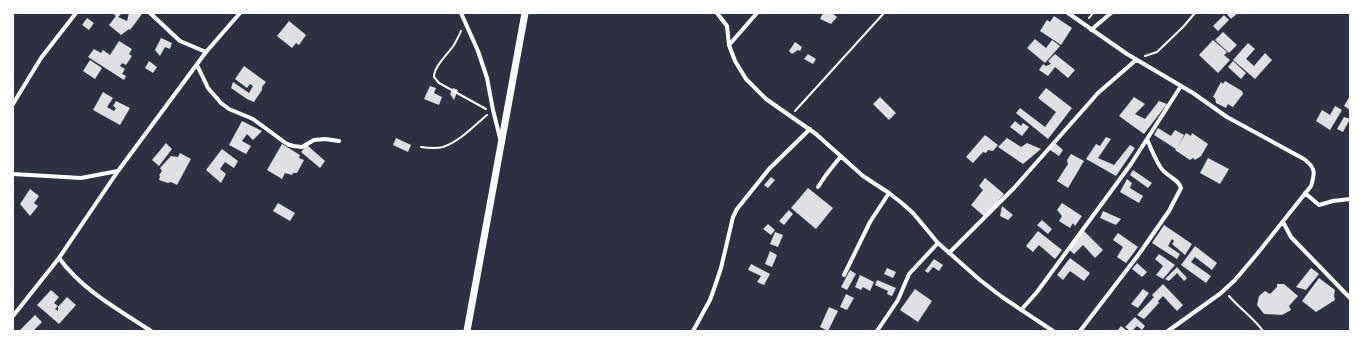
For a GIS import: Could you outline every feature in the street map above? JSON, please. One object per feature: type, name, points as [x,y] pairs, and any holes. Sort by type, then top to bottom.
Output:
[{"type":"street","points":[[13,104],[41,58],[76,13]]},
{"type":"street","points":[[150,13],[180,41],[206,52]]},
{"type":"street","points":[[13,316],[59,258],[118,171],[206,52],[240,13]]},
{"type":"street","points":[[461,13],[478,51],[487,78],[492,110],[502,142]]},
{"type":"street","points":[[466,331],[525,13]]},
{"type":"street","points":[[717,13],[726,26],[729,45],[735,61],[746,79],[766,99],[790,117],[810,129],[863,176],[890,192],[913,213],[938,243],[980,280],[1053,331]]},
{"type":"street","points":[[729,45],[758,13]]},
{"type":"street","points":[[1068,13],[1136,60],[1193,93],[1227,117],[1286,149],[1310,164],[1313,168],[1314,174],[1311,186],[1253,260],[1224,290],[1168,331]]},
{"type":"street","points":[[1092,30],[1111,13]]},
{"type":"street","points":[[949,253],[1014,188],[1098,93],[1136,60]]},
{"type":"street","points":[[197,65],[208,88],[221,103],[229,109],[253,119],[287,144],[302,147],[314,140],[339,141]]},
{"type":"street","points":[[1021,310],[1037,292],[1072,246],[1131,164],[1181,86]]},
{"type":"street","points":[[693,331],[710,300],[721,268],[733,217],[737,209],[770,169],[810,129]]},
{"type":"street","points":[[1080,331],[1139,254],[1169,211],[1181,188],[1179,183],[1160,168],[1147,139]]},
{"type":"street","points":[[818,187],[841,156]]},
{"type":"street","points":[[13,174],[81,178],[118,171]]},
{"type":"street","points":[[844,275],[870,222],[879,206],[890,192]]},
{"type":"street","points":[[1306,193],[1319,205],[1333,201],[1350,199]]},
{"type":"street","points":[[1283,222],[1292,237],[1350,298]]},
{"type":"street","points":[[877,331],[898,300],[909,274],[938,243]]},
{"type":"street","points":[[59,258],[69,272],[76,278],[116,308],[151,331]]},
{"type":"path","points":[[790,117],[884,13]]},
{"type":"path","points":[[1136,60],[1157,52],[1195,13]]},
{"type":"path","points":[[421,147],[434,148],[444,146],[464,135],[490,112],[439,83],[434,77],[434,73],[454,45],[466,23]]},
{"type":"path","points":[[1224,290],[1239,307],[1260,326],[1263,331]]},
{"type":"building","points":[[112,13],[122,13],[118,17],[127,21],[129,13],[142,14],[130,30],[129,29],[121,35],[109,25],[116,16]]},
{"type":"building","points":[[823,13],[832,13],[837,17],[831,24],[820,19]]},
{"type":"building","points":[[1226,13],[1238,13],[1231,19]]},
{"type":"building","points":[[1224,15],[1229,20],[1218,31],[1213,26]]},
{"type":"building","points":[[1054,16],[1072,28],[1061,45],[1040,31],[1047,20],[1050,22]]},
{"type":"building","points":[[87,18],[94,23],[89,30],[82,25]]},
{"type":"building","points":[[289,21],[306,35],[299,45],[296,43],[292,48],[277,36]]},
{"type":"building","points":[[1223,32],[1237,45],[1229,53],[1215,40]]},
{"type":"building","points":[[161,38],[172,43],[170,49],[165,47],[160,56],[155,50]]},
{"type":"building","points":[[1035,39],[1046,48],[1052,40],[1060,46],[1045,63],[1027,48]]},
{"type":"building","points":[[1213,40],[1227,52],[1224,55],[1230,60],[1218,73],[1199,55]]},
{"type":"building","points":[[119,41],[132,49],[129,54],[132,56],[126,65],[122,63],[120,66],[125,69],[122,74],[126,76],[124,80],[88,57],[94,49],[101,53],[103,50],[110,55]]},
{"type":"building","points":[[795,42],[802,47],[800,51],[798,50],[792,54],[789,51]]},
{"type":"building","points":[[1248,43],[1255,49],[1246,59],[1254,66],[1265,53],[1272,60],[1255,79],[1233,60]]},
{"type":"building","points":[[808,54],[816,59],[813,64],[804,59]]},
{"type":"building","points":[[1055,54],[1075,70],[1068,78],[1055,67],[1048,76],[1039,70],[1043,64],[1046,66],[1051,64],[1048,61]]},
{"type":"building","points":[[90,60],[102,68],[95,79],[83,71]]},
{"type":"building","points":[[149,61],[157,67],[153,73],[145,68]]},
{"type":"building","points":[[1233,61],[1246,73],[1241,79],[1228,67]]},
{"type":"building","points":[[244,66],[266,82],[254,102],[231,88],[233,82],[249,93],[253,86],[250,84],[247,88],[235,79]]},
{"type":"building","points":[[1225,81],[1242,91],[1243,94],[1233,107],[1228,104],[1226,108],[1216,103],[1215,98],[1213,97],[1221,82],[1223,84]]},
{"type":"building","points":[[430,86],[436,88],[434,93],[442,97],[439,105],[424,99]]},
{"type":"building","points":[[453,88],[458,90],[454,100],[450,94]]},
{"type":"building","points":[[1046,88],[1072,108],[1048,139],[1016,113],[1020,108],[1045,127],[1056,112],[1038,98]]},
{"type":"building","points":[[103,92],[113,98],[107,107],[114,111],[116,108],[113,106],[116,101],[130,108],[120,125],[93,110]]},
{"type":"building","points":[[1350,96],[1350,110],[1344,106]]},
{"type":"building","points":[[880,97],[896,113],[889,120],[873,104]]},
{"type":"building","points":[[1134,97],[1145,104],[1135,114],[1145,119],[1159,101],[1167,104],[1144,134],[1119,116]]},
{"type":"building","points":[[1335,106],[1342,110],[1330,130],[1316,121],[1322,110],[1330,115]]},
{"type":"building","points":[[1344,117],[1350,119],[1343,132],[1337,129]]},
{"type":"building","points":[[242,121],[262,131],[253,140],[247,134],[242,141],[251,146],[246,154],[229,145]]},
{"type":"building","points":[[1015,121],[1021,126],[1023,123],[1029,127],[1022,136],[1010,127]]},
{"type":"building","points":[[1158,128],[1171,136],[1175,130],[1184,135],[1178,146],[1186,133],[1191,136],[1192,133],[1208,144],[1201,156],[1195,160],[1193,158],[1190,160],[1154,135]]},
{"type":"building","points":[[985,135],[998,145],[993,151],[988,150],[986,153],[983,152],[973,163],[966,157]]},
{"type":"building","points":[[1106,137],[1111,139],[1098,158],[1114,165],[1130,145],[1135,148],[1116,176],[1086,159],[1096,144],[1100,146]]},
{"type":"building","points":[[396,138],[411,145],[408,152],[393,145]]},
{"type":"building","points":[[1007,138],[1021,147],[1027,143],[1041,149],[1023,164],[998,147]]},
{"type":"building","points":[[166,143],[172,149],[159,166],[152,160]]},
{"type":"building","points":[[1055,143],[1063,150],[1059,156],[1050,150]]},
{"type":"building","points":[[282,144],[300,155],[299,158],[304,160],[297,173],[293,173],[292,175],[285,173],[282,179],[267,170]]},
{"type":"building","points":[[307,145],[325,161],[320,168],[301,152]]},
{"type":"building","points":[[222,149],[238,161],[234,168],[225,162],[220,169],[226,174],[221,183],[206,170]]},
{"type":"building","points":[[180,153],[191,159],[177,185],[171,182],[168,183],[159,180],[159,175],[162,171],[160,168],[171,156],[178,157]]},
{"type":"building","points":[[1071,154],[1084,161],[1068,188],[1057,181],[1068,164],[1067,160]]},
{"type":"building","points":[[1208,158],[1229,169],[1220,184],[1200,173]]},
{"type":"building","points":[[1133,170],[1152,183],[1148,188],[1130,175]]},
{"type":"building","points":[[771,177],[775,180],[768,188],[764,185]]},
{"type":"building","points":[[985,178],[1004,194],[985,217],[971,205],[983,190],[979,186]]},
{"type":"building","points":[[1127,179],[1132,183],[1130,188],[1143,196],[1139,203],[1120,192]]},
{"type":"building","points":[[808,188],[833,208],[816,229],[791,208]]},
{"type":"building","points":[[30,189],[39,196],[34,203],[38,206],[30,216],[20,204]]},
{"type":"building","points":[[278,203],[295,213],[290,221],[273,211]]},
{"type":"building","points":[[1062,203],[1082,216],[1075,226],[1073,223],[1070,228],[1059,221],[1062,216],[1057,210]]},
{"type":"building","points":[[1002,206],[1013,215],[1008,220],[1000,216]]},
{"type":"building","points":[[789,210],[793,214],[784,225],[779,221]]},
{"type":"building","points":[[1103,211],[1121,219],[1116,225],[1100,218]]},
{"type":"building","points":[[1042,220],[1052,229],[1048,234],[1037,225]]},
{"type":"building","points":[[768,224],[775,230],[771,235],[763,229]]},
{"type":"building","points":[[1164,225],[1192,244],[1185,255],[1172,244],[1174,241],[1172,239],[1168,246],[1180,254],[1177,259],[1152,243]]},
{"type":"building","points":[[1038,231],[1062,250],[1055,259],[1039,245],[1033,252],[1026,246]]},
{"type":"building","points":[[1084,231],[1103,250],[1095,258],[1083,245],[1074,254],[1067,248]]},
{"type":"building","points":[[775,232],[783,235],[778,247],[770,244]]},
{"type":"building","points":[[1118,233],[1138,247],[1126,263],[1117,257],[1123,247],[1113,240]]},
{"type":"building","points":[[1195,246],[1217,263],[1212,270],[1195,257],[1191,262],[1211,276],[1206,283],[1181,265]]},
{"type":"building","points":[[770,251],[777,255],[772,267],[765,264]]},
{"type":"building","points":[[1159,254],[1175,265],[1163,279],[1156,275],[1163,266],[1155,259]]},
{"type":"building","points":[[1070,258],[1090,273],[1084,281],[1070,271],[1063,280],[1057,275]]},
{"type":"building","points":[[934,259],[943,265],[939,271],[933,267],[928,273],[925,271]]},
{"type":"building","points":[[1137,263],[1147,272],[1142,277],[1132,269]]},
{"type":"building","points":[[751,264],[770,274],[764,285],[757,282],[761,276],[748,270]]},
{"type":"building","points":[[1177,267],[1187,278],[1184,281],[1177,273],[1169,281],[1165,279]]},
{"type":"building","points":[[887,268],[896,272],[893,278],[884,274]]},
{"type":"building","points":[[1311,268],[1319,274],[1306,290],[1296,287]]},
{"type":"building","points":[[850,270],[856,274],[847,290],[841,287]]},
{"type":"building","points":[[860,275],[874,282],[870,291],[863,287],[861,290],[855,287]]},
{"type":"building","points":[[1319,278],[1335,290],[1335,300],[1316,312],[1302,301]]},
{"type":"building","points":[[877,280],[896,288],[892,296],[887,294],[888,291],[875,285]]},
{"type":"building","points":[[1163,284],[1183,305],[1177,311],[1163,296],[1158,301],[1159,303],[1144,319],[1137,315],[1154,297],[1152,295]]},
{"type":"building","points":[[1277,284],[1284,284],[1298,296],[1289,306],[1291,310],[1282,315],[1264,314],[1257,305],[1259,296],[1265,291],[1270,294],[1277,287]]},
{"type":"building","points":[[915,289],[932,301],[918,322],[900,310]]},
{"type":"building","points":[[1143,289],[1149,293],[1138,308],[1131,304]]},
{"type":"building","points":[[51,290],[59,297],[54,303],[58,306],[55,309],[58,311],[58,307],[67,297],[76,305],[59,324],[37,305]]},
{"type":"building","points":[[846,294],[854,298],[847,310],[840,307]]},
{"type":"building","points":[[829,307],[838,311],[828,331],[820,327]]},
{"type":"building","points":[[35,315],[42,322],[33,331],[19,331]]},
{"type":"building","points":[[1135,317],[1145,326],[1142,330],[1137,326],[1130,331],[1125,327]]},
{"type":"building","points":[[1121,326],[1127,331],[1117,331]]}]
